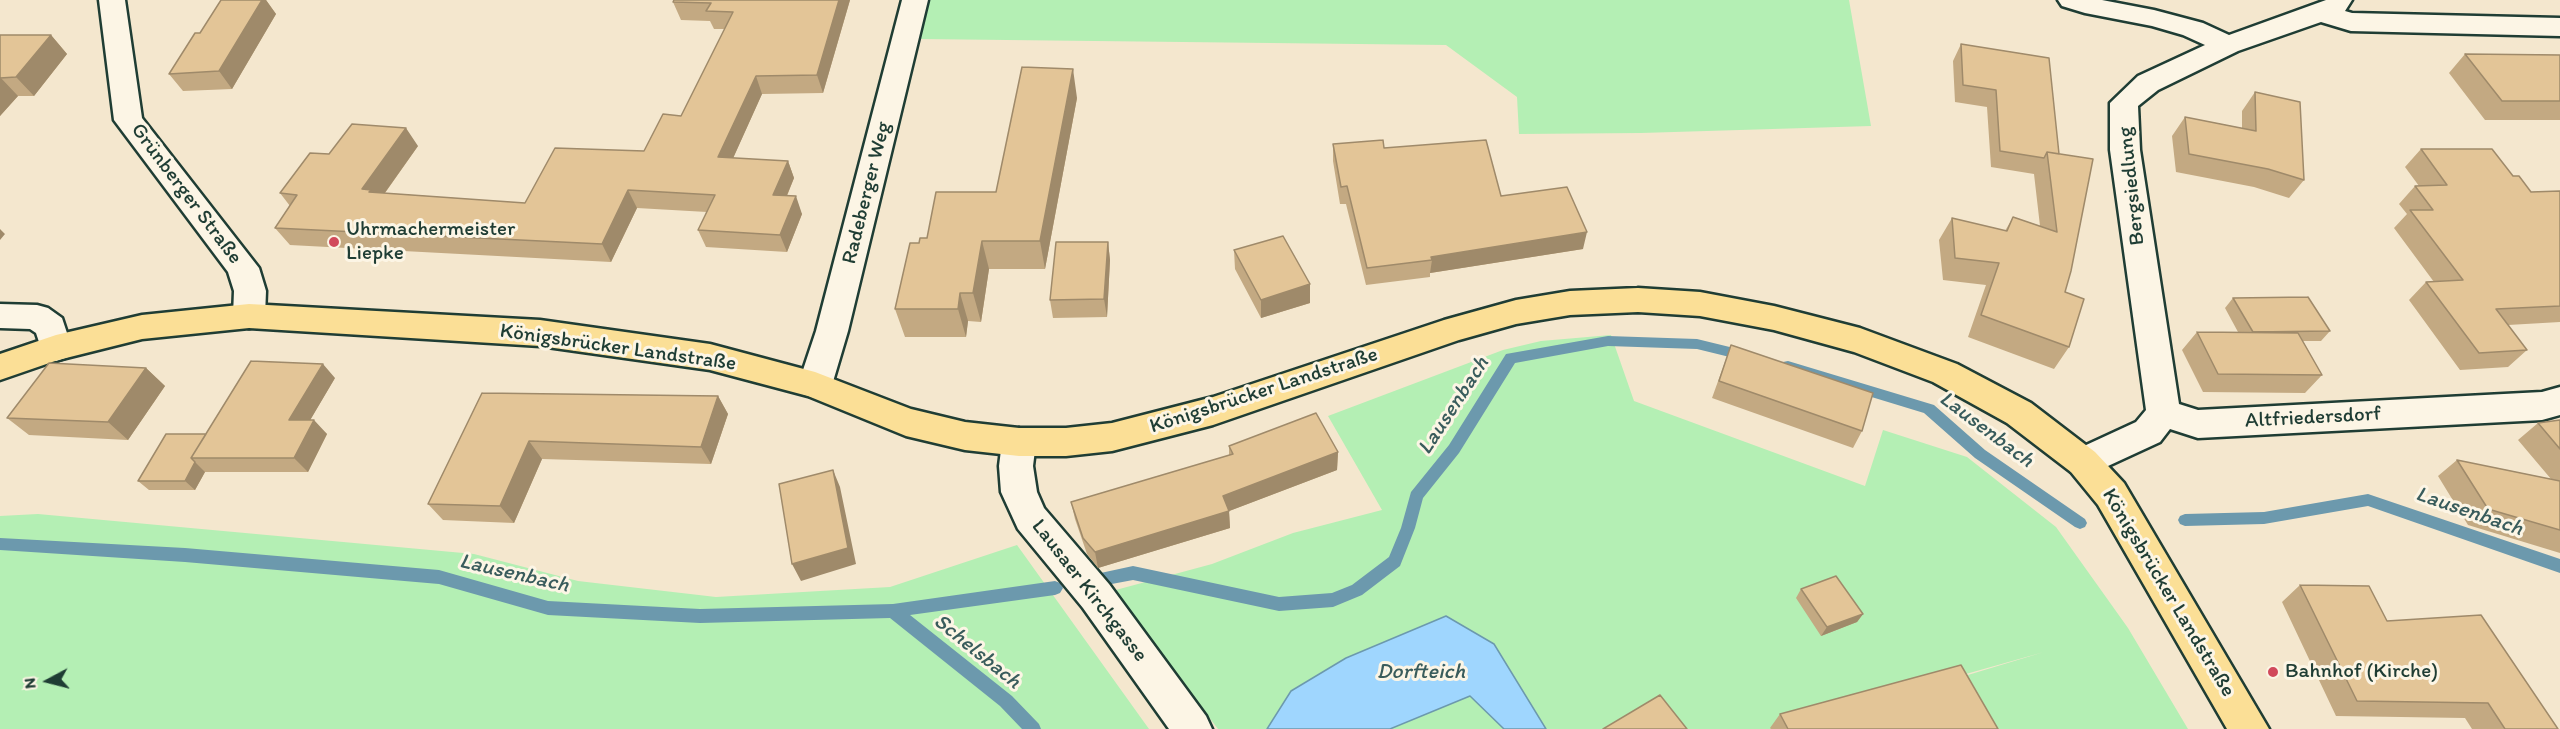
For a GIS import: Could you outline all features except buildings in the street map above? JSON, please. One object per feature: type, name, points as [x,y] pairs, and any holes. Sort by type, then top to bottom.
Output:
[{"type":"main road","name":"Königsbrücker Landstraße","points":[[0,367],[56,348],[142,327],[249,316],[540,333],[710,357],[816,385],[906,422],[964,436],[1019,442],[1066,442],[1112,437],[1213,411],[1455,329],[1516,312],[1570,303],[1638,300],[1700,304],[1743,312],[1860,341],[1956,379],[2019,413],[2083,462],[2111,494],[2249,729]]},
{"type":"street","name":"Grünberger Straße","points":[[112,0],[128,120],[243,268],[250,291],[249,316]]},
{"type":"street","name":"Radeberger Weg","points":[[816,385],[832,331],[915,0]]},
{"type":"street","points":[[2071,0],[2193,29],[2228,45]]},
{"type":"street","name":"Bergsiedlung","points":[[2163,413],[2125,150],[2124,103],[2148,83],[2228,45],[2330,6],[2351,22],[2560,27]]},
{"type":"street","points":[[0,316],[37,317],[51,327],[56,348]]},
{"type":"street","name":"Altfriedersdorf","points":[[2163,413],[2198,424],[2542,406],[2560,401]]},
{"type":"street","points":[[2083,462],[2148,432],[2163,413]]},
{"type":"street","name":"Lausaer Kirchgasse","points":[[1019,442],[1016,466],[1019,492],[1031,518],[1096,596],[1192,729]]},
{"type":"green space","points":[[929,0],[1849,0],[1871,126],[1519,134],[1517,97],[1446,45],[919,39]]},
{"type":"green space","points":[[1611,335],[1634,401],[1865,486],[1883,430],[1967,457],[2056,527],[2128,628],[2188,729],[1976,729],[1948,681],[2044,652],[1771,729],[1546,729],[1494,645],[1346,658],[1291,691],[1267,729],[1218,729],[1112,591],[1212,564],[1293,533],[1382,510],[1328,416],[1503,350],[1541,341]]},
{"type":"green space","points":[[38,514],[474,554],[578,581],[716,597],[890,587],[1017,545],[1149,729],[0,729],[0,516]]},
{"type":"green space","points":[[1470,696],[1504,729],[1390,729]]},
{"type":"water","name":"Dorfteich","points":[[1446,616],[1494,644],[1546,729],[1504,729],[1470,696],[1390,729],[1267,729],[1291,691],[1346,658]]},
{"type":"waterway","name":"Lausenbach","points":[[1101,579],[1133,573],[1279,604],[1333,600],[1357,590],[1395,561],[1408,528],[1416,496],[1454,449],[1511,358],[1608,341],[1697,344],[1746,356]]},
{"type":"waterway","name":"Lausenbach","points":[[1788,366],[1929,409],[1980,454],[2080,523]]},
{"type":"waterway","name":"Lausenbach","points":[[2185,520],[2264,518],[2368,500],[2560,566]]},
{"type":"waterway","name":"Lausenbach","points":[[0,544],[185,555],[439,577],[548,608],[700,616],[893,611]]},
{"type":"waterway","name":"Lausenbach","points":[[893,611],[1055,588]]},
{"type":"waterway","name":"Schelsbach","points":[[893,611],[1006,701],[1033,729]]},
{"type":"place","name":"Uhrmachermeister Liepke","points":[[334,242]]},
{"type":"place","name":"Bahnhof (Kirche)","points":[[2273,672]]}]
